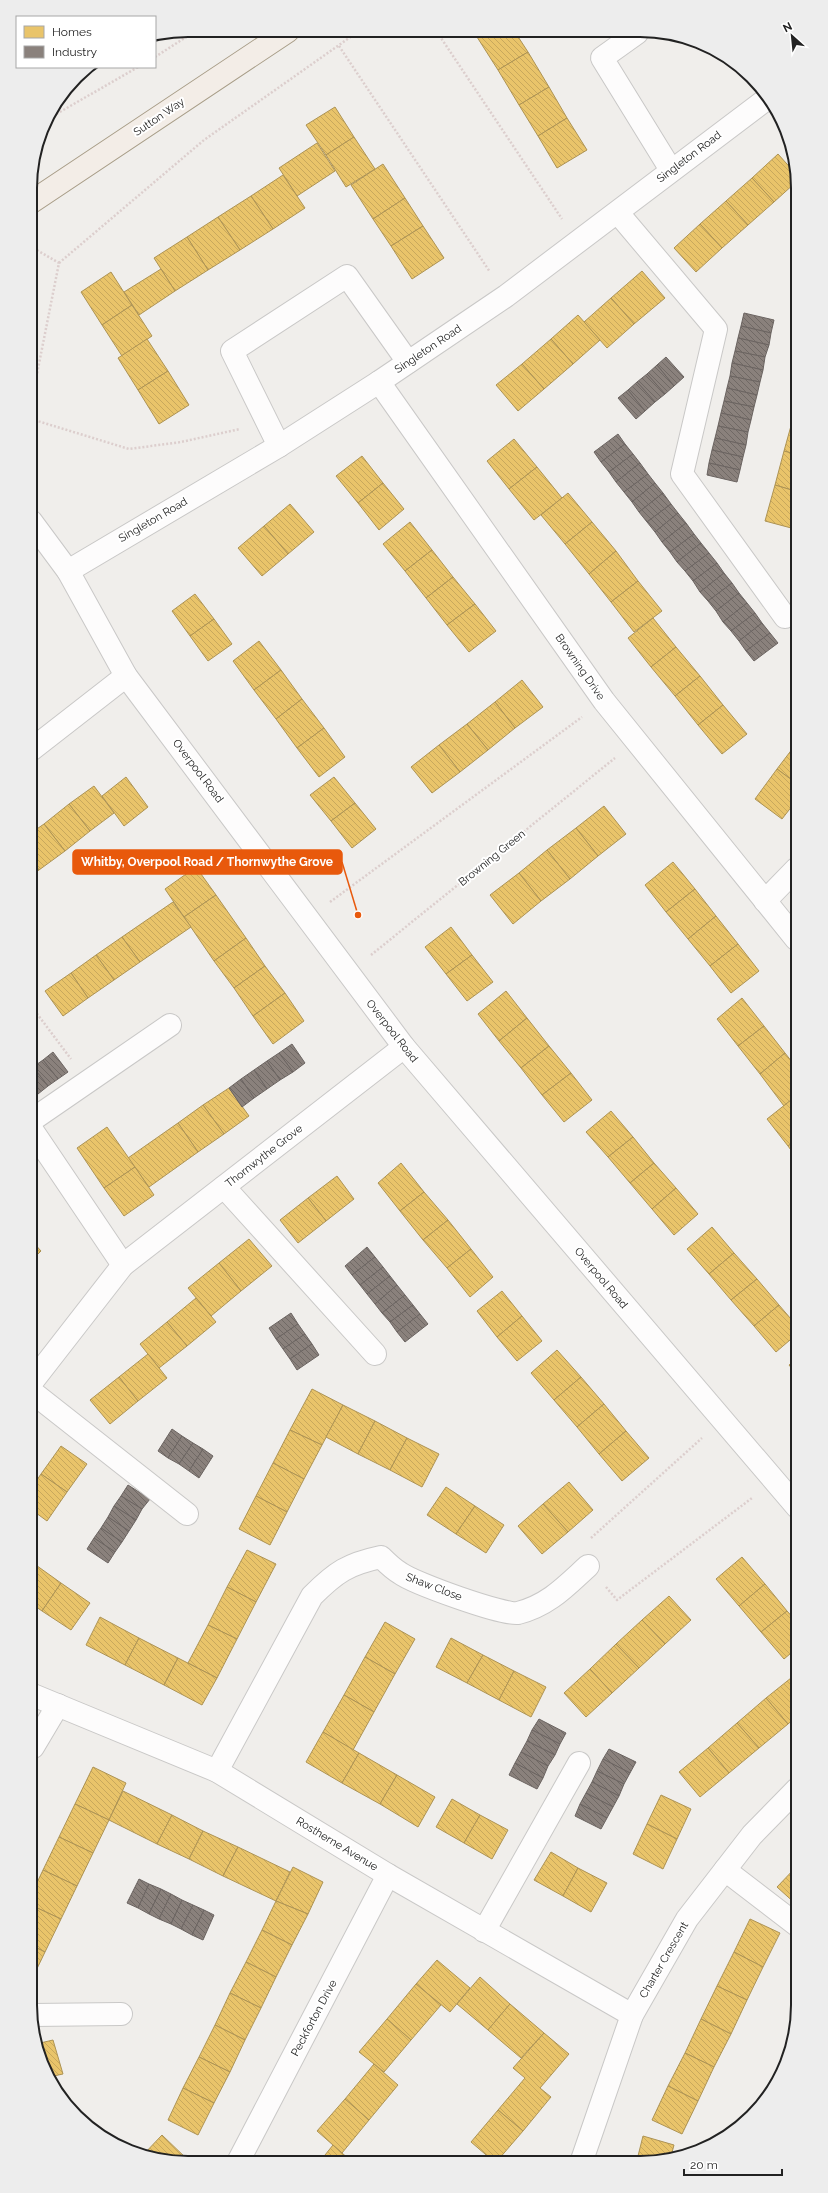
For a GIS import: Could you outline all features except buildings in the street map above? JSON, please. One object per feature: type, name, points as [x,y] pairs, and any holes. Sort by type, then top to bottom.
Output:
[{"type":"main road","name":"Sutton Way","points":[[37,198],[279,37]]},
{"type":"street","points":[[631,37],[602,58],[671,170]]},
{"type":"street","name":"Singleton Road","points":[[68,571],[279,446],[379,382],[506,296],[618,213],[671,170],[764,101]]},
{"type":"street","points":[[618,213],[716,329],[682,474],[785,616]]},
{"type":"street","points":[[279,446],[232,351],[347,276],[408,362]]},
{"type":"street","name":"Browning Drive","points":[[379,382],[604,701],[791,932]]},
{"type":"street","name":"Overpool Road","points":[[37,529],[68,571],[126,676],[404,1047],[791,1501]]},
{"type":"street","points":[[37,745],[126,676]]},
{"type":"street","points":[[766,900],[791,874]]},
{"type":"street","points":[[37,1117],[170,1025]]},
{"type":"street","name":"Thornwythe Grove","points":[[37,1376],[123,1265],[404,1047]]},
{"type":"street","points":[[37,1137],[123,1265]]},
{"type":"street","points":[[224,1187],[375,1354]]},
{"type":"street","points":[[37,1396],[187,1514]]},
{"type":"street","name":"Shaw Close","points":[[217,1772],[312,1596],[328,1580],[355,1563],[381,1557],[400,1574],[429,1586],[484,1606],[517,1613],[552,1599],[588,1566]]},
{"type":"street","name":"Rostherne Avenue","points":[[37,1697],[217,1772],[484,1931],[632,2014]]},
{"type":"street","points":[[37,1740],[58,1705]]},
{"type":"street","points":[[484,1931],[579,1763]]},
{"type":"street","name":"Charter Crescent","points":[[583,2156],[632,2014],[687,1919],[752,1836],[791,1795]]},
{"type":"street","points":[[725,1870],[791,1921]]},
{"type":"street","name":"Peckforton Drive","points":[[241,2156],[388,1875]]},
{"type":"street","points":[[37,2015],[121,2014]]},
{"type":"path","points":[[156,56],[186,37]]},
{"type":"path","points":[[37,374],[59,263],[204,140],[351,37]]},
{"type":"path","points":[[440,37],[578,242]]},
{"type":"path","points":[[339,46],[506,296]]},
{"type":"path","points":[[56,114],[136,68]]},
{"type":"path","points":[[37,250],[59,263]]},
{"type":"path","points":[[37,421],[129,449],[181,442],[267,422]]},
{"type":"path","points":[[308,918],[604,701]]},
{"type":"path","name":"Browning Green","points":[[348,974],[618,756],[635,740]]},
{"type":"path","points":[[37,1014],[88,1081]]},
{"type":"path","points":[[722,1420],[578,1549],[588,1566],[617,1600],[775,1481]]},
{"type":"place","name":"Whitby, Overpool Road / Thornwythe Grove","points":[[358,915]]}]
